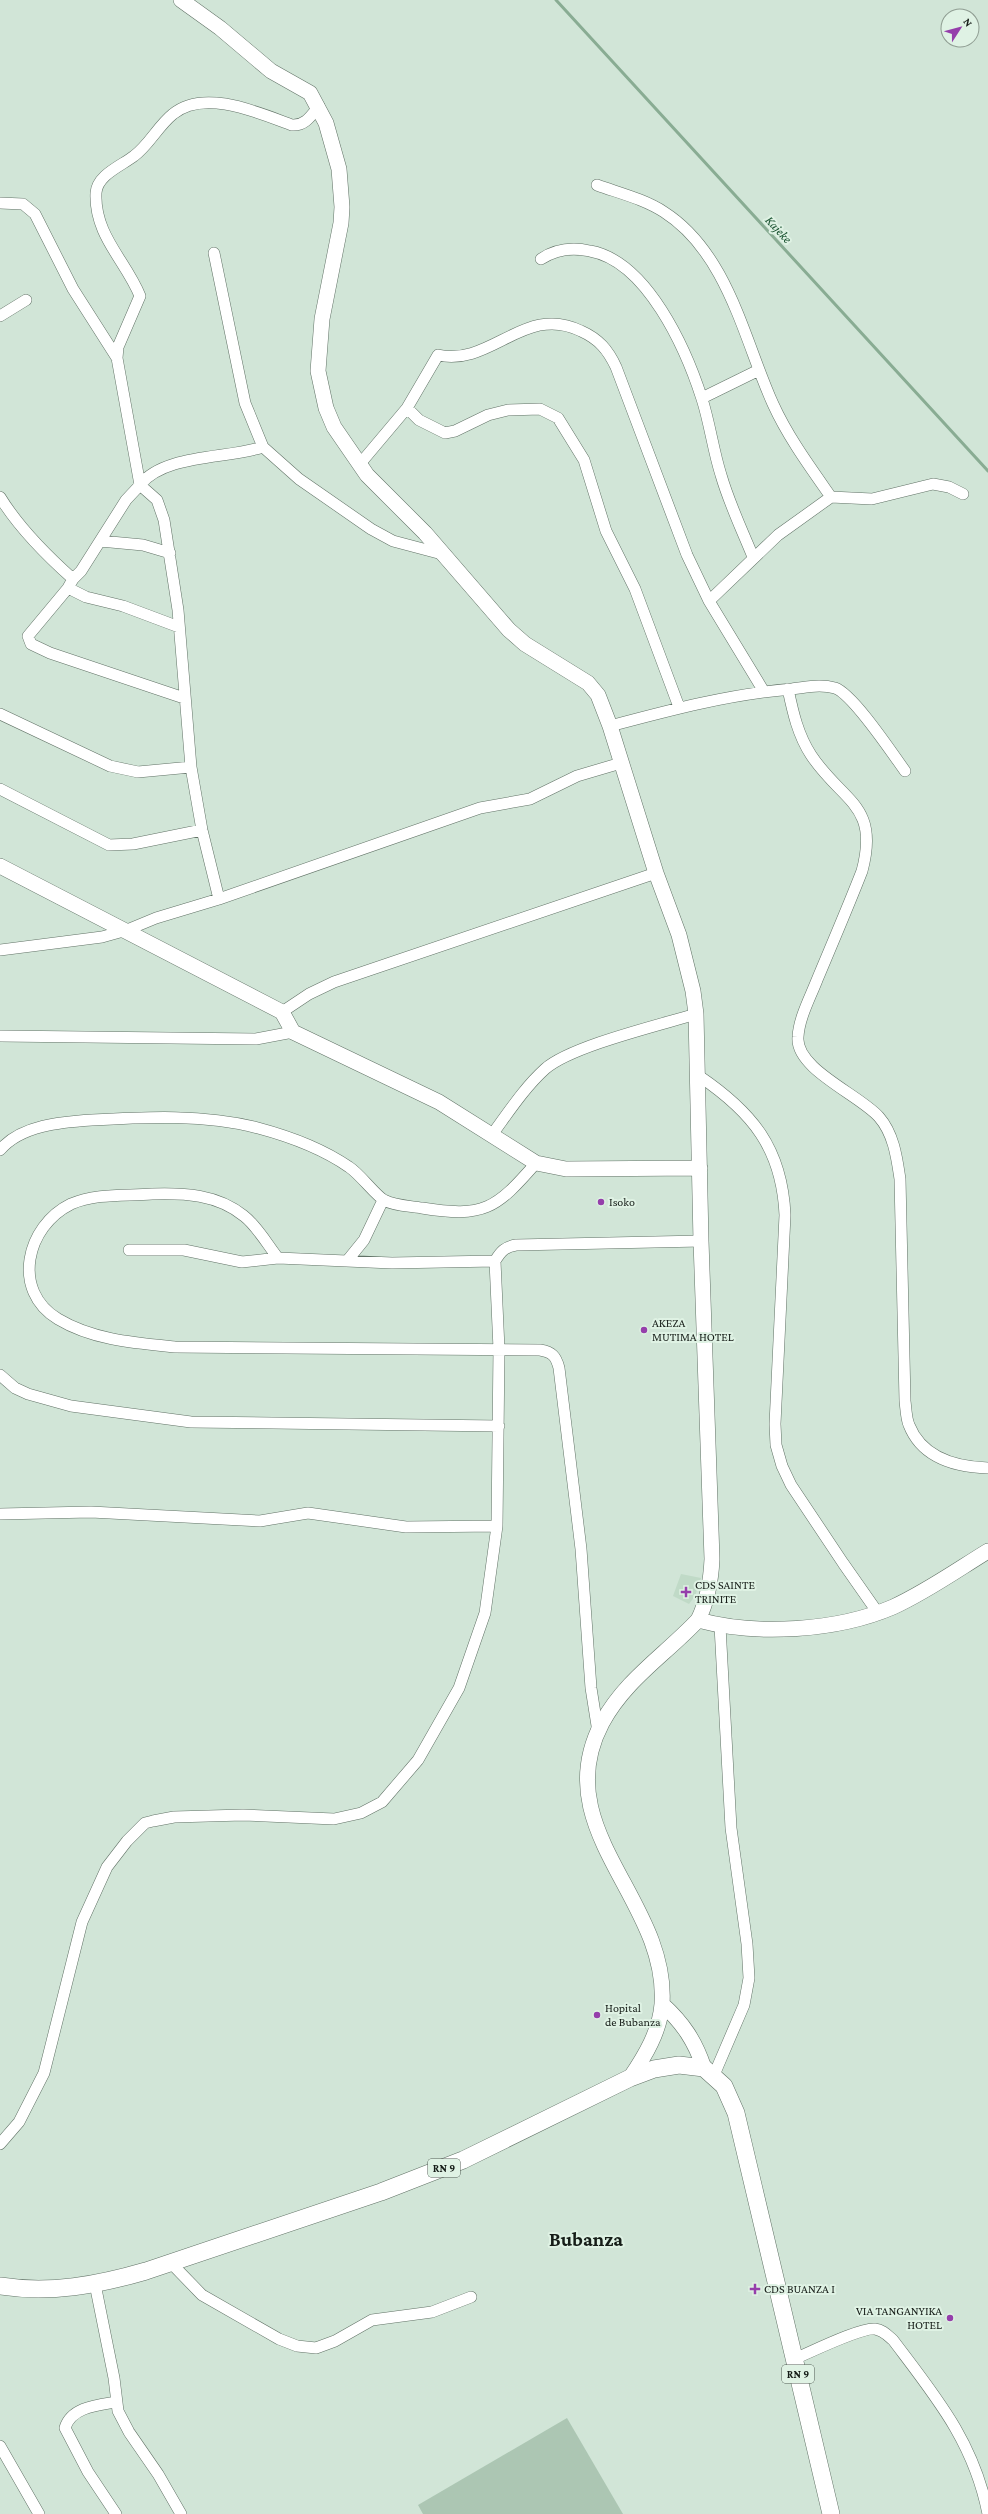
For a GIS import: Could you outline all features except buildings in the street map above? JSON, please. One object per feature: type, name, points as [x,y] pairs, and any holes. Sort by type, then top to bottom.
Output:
[{"type":"main road","points":[[181,0],[220,28],[271,71],[310,93],[318,106],[326,123],[339,169],[342,208],[341,223],[322,319],[318,371],[326,408],[334,427],[359,465],[442,554],[509,630],[525,644],[588,683],[598,694],[610,726],[656,873],[679,935],[693,991],[696,1014],[701,1241],[712,1559],[710,1586],[705,1606],[698,1620],[623,1690],[598,1732],[588,1766],[587,1791],[593,1820],[606,1850],[652,1938],[661,1979],[662,2004],[651,2042],[630,2078]]},
{"type":"main road","points":[[0,866],[127,930],[282,1012],[294,1032],[410,1087],[470,1121],[536,1164],[566,1169],[700,1168]]},
{"type":"main road","points":[[698,1620],[720,1626],[767,1630],[827,1624],[878,1613],[912,1597],[988,1551]]},
{"type":"main road","points":[[662,2004],[684,2025],[692,2037],[709,2072]]},
{"type":"main road","name":"RN 9","points":[[0,2286],[50,2289],[95,2284],[171,2263],[381,2192],[463,2160],[630,2078],[666,2066],[691,2065],[709,2072],[731,2098],[736,2113],[766,2234],[831,2514]]},
{"type":"street","points":[[219,899],[202,830],[191,767],[179,627],[170,553],[159,504],[140,485],[117,358],[118,347],[140,296],[102,228],[96,192],[103,179],[140,152],[171,115],[183,107],[201,103],[231,105],[249,109],[292,125],[299,125],[309,118],[318,106]]},
{"type":"street","points":[[597,185],[664,212],[689,235],[712,263],[727,287],[759,370],[788,433],[830,497]]},
{"type":"street","points":[[0,204],[23,204],[35,214],[73,289],[117,358]]},
{"type":"street","points":[[541,259],[549,254],[575,248],[598,252],[616,261],[632,273],[653,296],[672,327],[702,398],[721,476],[753,557]]},
{"type":"street","points":[[214,253],[245,403],[263,448],[299,479],[371,530],[393,541],[442,554]]},
{"type":"street","points":[[0,316],[26,300]]},
{"type":"street","points":[[359,465],[407,408],[438,355],[445,357],[470,353],[491,346],[533,325],[545,323],[573,327],[590,335],[605,348],[616,367],[687,555],[709,601],[763,690]]},
{"type":"street","points":[[702,398],[759,370]]},
{"type":"street","points":[[407,408],[418,420],[445,433],[455,431],[488,415],[508,410],[540,409],[558,418],[584,460],[606,531],[635,589],[679,707]]},
{"type":"street","points":[[184,698],[50,653],[30,644],[28,636],[81,571],[126,500],[151,473],[163,467],[236,455],[263,448]]},
{"type":"street","points":[[709,601],[753,557],[830,497],[872,499],[933,484],[949,487],[963,494]]},
{"type":"street","points":[[0,497],[11,515],[70,583],[86,597],[123,606],[179,627]]},
{"type":"street","points":[[100,541],[144,544],[170,553]]},
{"type":"street","points":[[610,726],[679,707],[763,690],[821,686],[835,688],[845,694],[905,771]]},
{"type":"street","points":[[788,689],[801,738],[812,757],[849,798],[860,814],[868,833],[867,852],[862,871],[807,1005],[797,1038],[801,1053],[812,1067],[867,1104],[881,1118],[889,1134],[896,1155],[900,1180],[905,1400],[909,1424],[919,1443],[934,1456],[952,1463],[988,1468]]},
{"type":"street","points":[[0,714],[110,766],[138,772],[191,767]]},
{"type":"street","points":[[0,950],[102,937],[127,930],[156,918],[219,899],[480,808],[530,799],[577,776],[621,763]]},
{"type":"street","points":[[0,789],[109,845],[133,844],[202,830]]},
{"type":"street","points":[[282,1012],[309,994],[334,982],[656,873]]},
{"type":"street","points":[[491,1136],[528,1086],[546,1068],[579,1052],[696,1014]]},
{"type":"street","points":[[0,1036],[256,1039],[294,1032]]},
{"type":"street","points":[[698,1076],[721,1091],[742,1111],[768,1145],[779,1169],[784,1191],[785,1214],[774,1424],[776,1445],[791,1485],[878,1613]]},
{"type":"street","points":[[0,1150],[22,1135],[47,1126],[74,1121],[196,1118],[225,1121],[258,1128],[322,1151],[350,1167],[383,1200],[461,1213],[483,1210],[499,1201],[536,1164]]},
{"type":"street","points":[[278,1258],[244,1216],[223,1203],[201,1196],[176,1193],[91,1197],[70,1205],[54,1216],[38,1233],[31,1250],[28,1271],[32,1289],[43,1306],[57,1318],[80,1330],[141,1344],[175,1347],[499,1349],[550,1352],[556,1358],[560,1368],[581,1549],[590,1688],[598,1732]]},
{"type":"street","points":[[347,1261],[364,1240],[383,1200]]},
{"type":"street","points":[[0,2144],[19,2122],[44,2073],[82,1922],[106,1867],[127,1841],[145,1823],[160,1820],[243,1815],[334,1820],[361,1813],[382,1802],[418,1760],[459,1688],[485,1613],[497,1526],[499,1349],[495,1261],[501,1251],[516,1245],[701,1241]]},
{"type":"street","points":[[129,1250],[184,1250],[242,1262],[278,1258],[406,1263],[495,1261]]},
{"type":"street","points":[[0,1375],[15,1388],[28,1394],[71,1406],[191,1422],[498,1426]]},
{"type":"street","points":[[0,1514],[91,1512],[260,1521],[308,1513],[406,1527],[497,1526]]},
{"type":"street","points":[[709,2072],[744,2005],[749,1978],[747,1944],[731,1828],[720,1626]]},
{"type":"street","points":[[171,2263],[202,2295],[279,2338],[297,2346],[316,2348],[336,2341],[372,2320],[432,2312],[471,2297]]},
{"type":"street","points":[[95,2284],[114,2378],[118,2411],[129,2432],[158,2474],[181,2514]]},
{"type":"street","points":[[794,2359],[860,2332],[873,2328],[883,2331],[902,2352],[958,2430],[974,2461],[983,2489],[988,2514]]},
{"type":"street","points":[[116,2402],[85,2409],[73,2415],[67,2421],[65,2428],[88,2472],[116,2514]]},
{"type":"street","points":[[0,2446],[39,2514]]},
{"type":"shaded area","name":"CDS SAINTE TRINITE","points":[[681,1574],[701,1578],[695,1596],[689,1604],[673,1596]]},
{"type":"shaded area","points":[[567,2418],[623,2514],[423,2514],[418,2505]]},
{"type":"waterway","name":"Kajeke","points":[[556,0],[988,471]]},
{"type":"place","name":"Isoko","points":[[601,1202]]},
{"type":"place","name":"AKEZA MUTIMA HOTEL","points":[[644,1330]]},
{"type":"place","name":"CDS SAINTE TRINITE","points":[[686,1592]]},
{"type":"place","name":"Hopital de Bubanza","points":[[597,2015]]},
{"type":"place","name":"CDS BUANZA I","points":[[755,2289]]},
{"type":"place","name":"VIA TANGANYIKA HOTEL","points":[[950,2318]]},
{"type":"district","name":"Bubanza","points":[[586,2239]]}]
